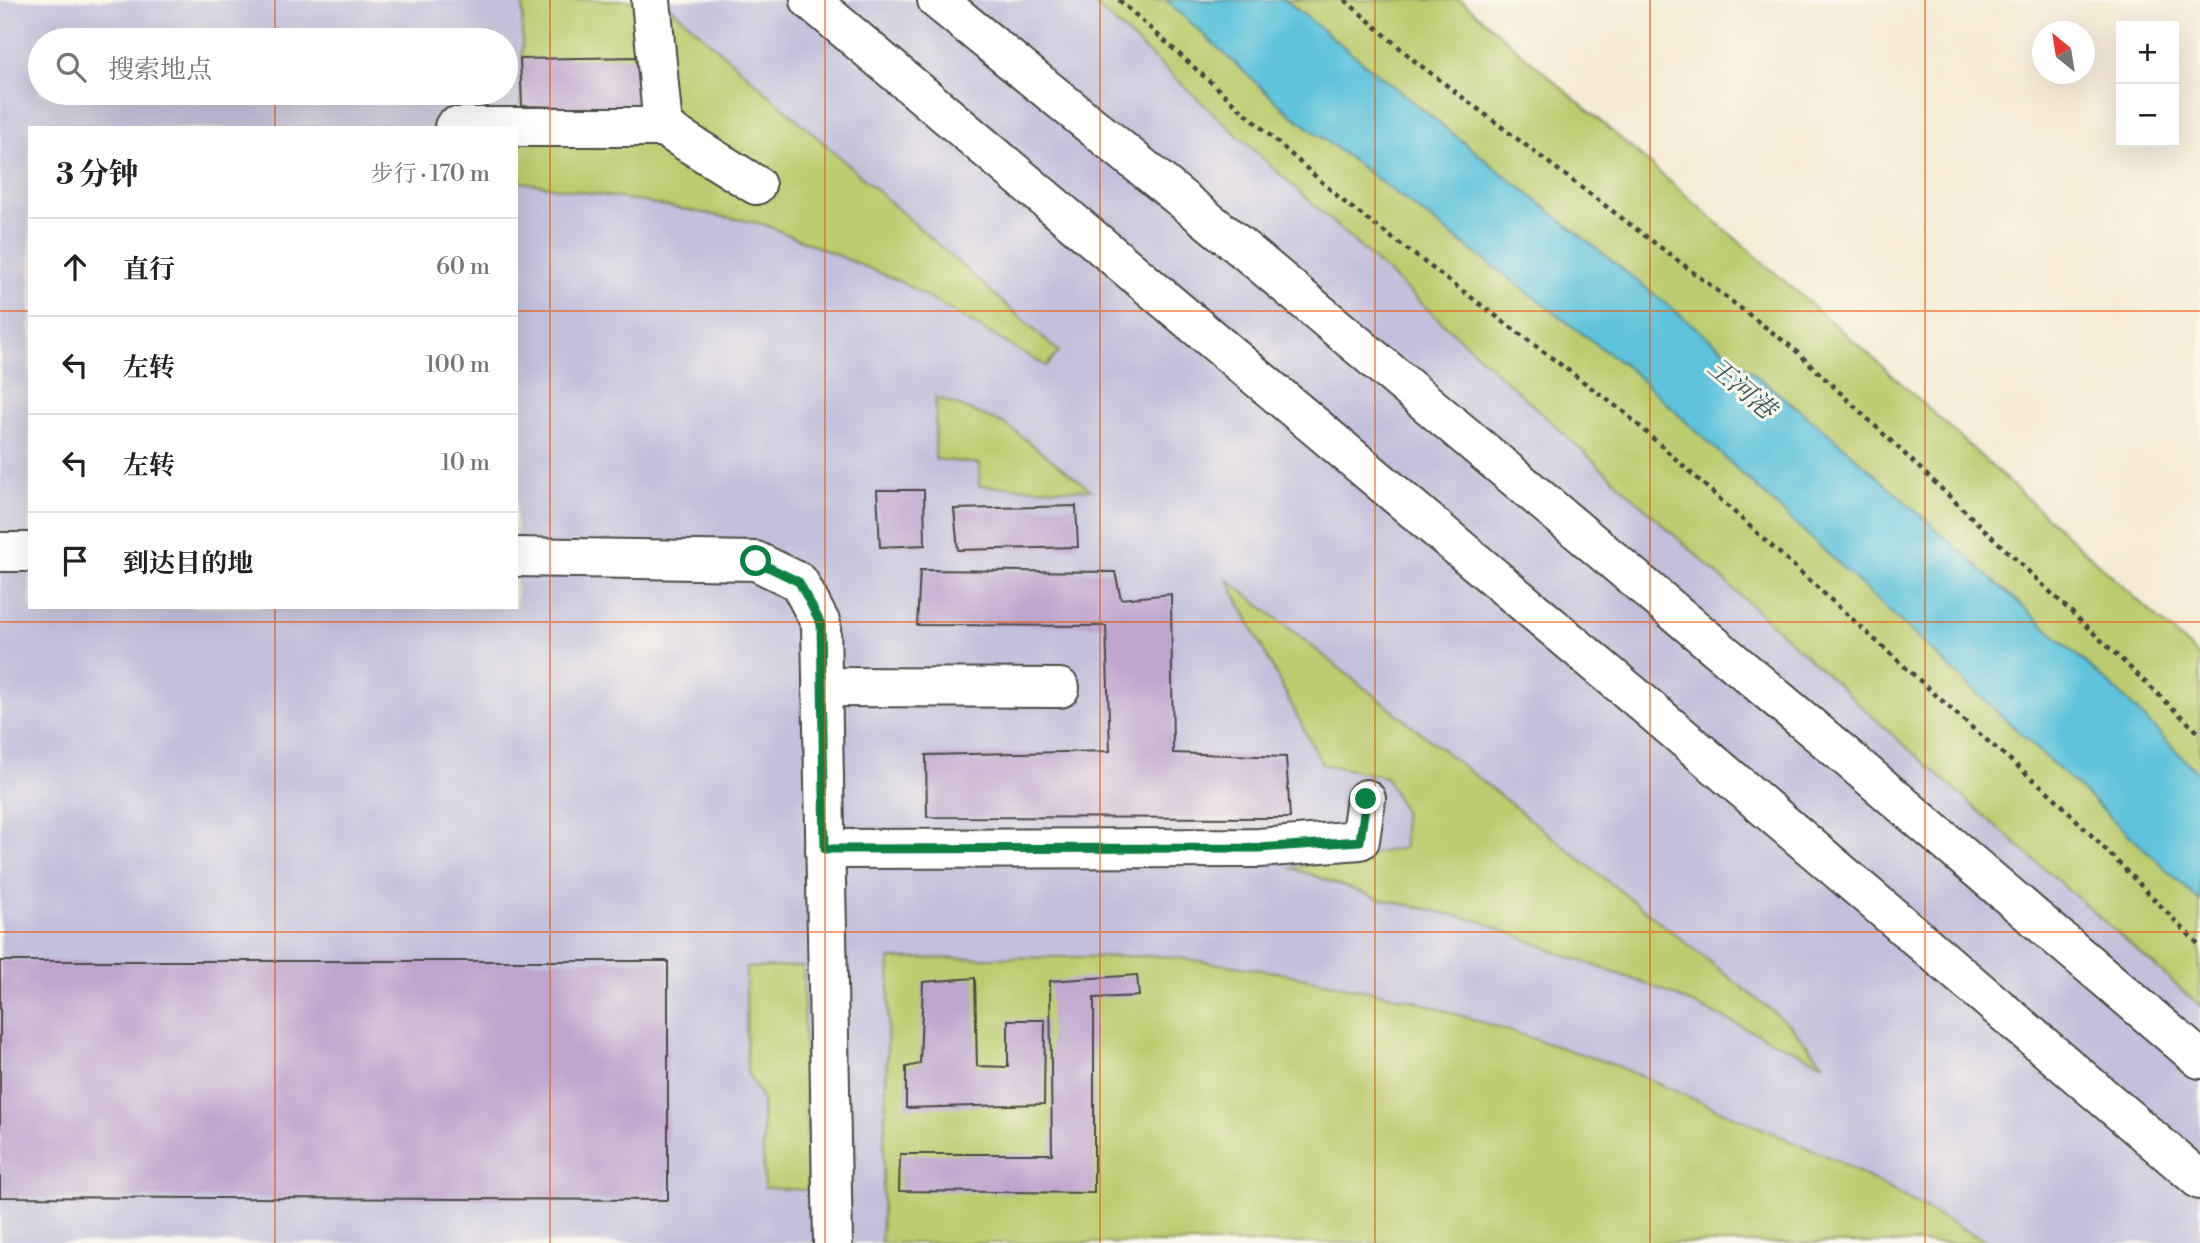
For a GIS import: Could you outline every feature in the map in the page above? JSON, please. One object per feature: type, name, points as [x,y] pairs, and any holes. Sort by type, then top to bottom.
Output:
[{"type":"street","points":[[651,0],[663,127]]},
{"type":"street","points":[[810,0],[1627,690],[2200,1181]]},
{"type":"street","points":[[937,0],[1254,257],[2200,1059]]},
{"type":"street","points":[[518,128],[663,127],[756,185]]},
{"type":"street","points":[[0,552],[28,552]]},
{"type":"street","points":[[518,557],[756,561],[799,582],[821,624],[833,1243]]},
{"type":"street","points":[[822,687],[1060,688]]},
{"type":"street","points":[[825,849],[1259,848],[1360,841],[1366,799]]},
{"type":"path","points":[[1119,0],[1343,201],[1625,413],[1970,726],[2054,797],[2200,946]]},
{"type":"path","points":[[1345,0],[1416,62],[1793,348],[2200,734]]},
{"type":"shaded area","points":[[0,0],[1090,0],[1894,736],[2200,1006],[2200,1243],[0,1243]]},
{"type":"green space","points":[[523,0],[659,0],[674,10],[1059,352],[1046,366],[899,281],[763,224],[518,181]]},
{"type":"green space","points":[[1090,0],[1166,0],[1288,112],[1632,371],[2200,901],[2200,1006],[1894,736]]},
{"type":"green space","points":[[1285,0],[1461,0],[1880,364],[2200,657],[2200,775],[2119,693],[1833,437]]},
{"type":"green space","points":[[936,397],[1005,424],[1091,490],[979,486],[980,464],[935,459]]},
{"type":"green space","points":[[1227,579],[1792,1027],[1824,1064],[1660,989],[1480,921],[1377,898],[1292,868],[1404,848],[1403,810],[1386,777],[1322,764]]},
{"type":"green space","points":[[1164,956],[1276,972],[1412,1000],[1612,1064],[1838,1161],[1989,1243],[881,1243],[890,959]]},
{"type":"green space","points":[[803,966],[808,1190],[764,1188],[762,1098],[747,1073],[746,968]]},
{"type":"water","name":"王河港","points":[[1166,0],[1285,0],[1833,437],[2119,693],[2200,775],[2200,901],[1632,371],[1288,112]]},
{"type":"building","points":[[641,57],[642,109],[522,106],[520,59]]},
{"type":"building","points":[[877,490],[924,490],[925,545],[880,547]]},
{"type":"building","points":[[1076,506],[1078,547],[958,550],[954,509]]},
{"type":"building","points":[[920,570],[1115,572],[1121,599],[1171,594],[1173,753],[1286,757],[1290,818],[927,817],[926,755],[1110,751],[1106,626],[917,625]]},
{"type":"building","points":[[0,961],[668,961],[668,1200],[0,1197]]},
{"type":"building","points":[[1137,975],[1139,996],[1094,998],[1094,1193],[899,1191],[900,1154],[1052,1154],[1050,981]]},
{"type":"building","points":[[975,978],[977,1066],[1008,1067],[1008,1020],[1045,1020],[1044,1104],[906,1108],[906,1067],[920,1064],[923,982]]},
{"type":"route","points":[[756,561],[799,582],[821,624],[825,849],[1259,848],[1360,841],[1366,799]]}]
